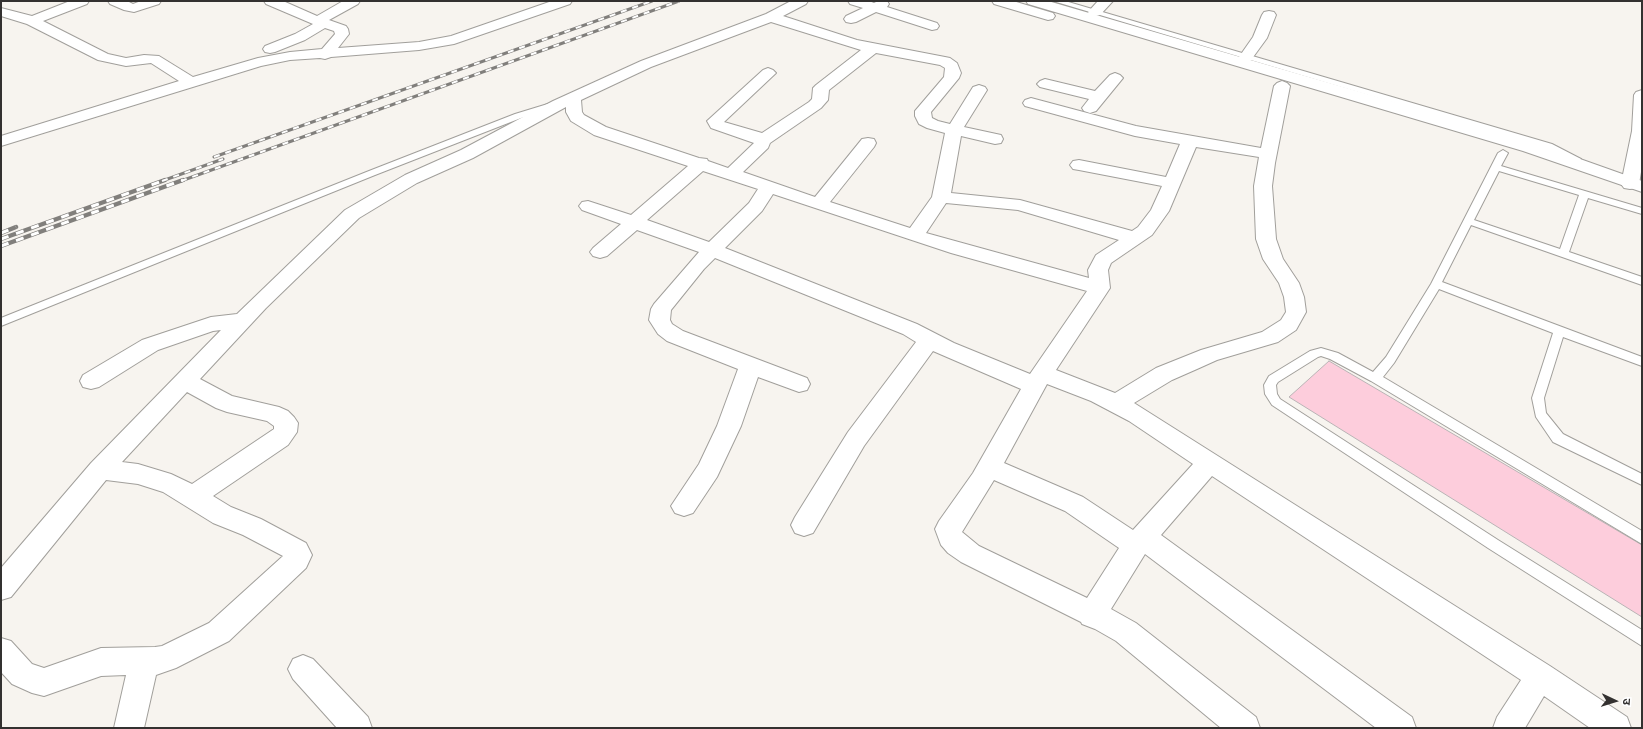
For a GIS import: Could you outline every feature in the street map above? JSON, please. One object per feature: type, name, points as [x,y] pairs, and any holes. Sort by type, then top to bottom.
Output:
[{"type":"street","points":[[32,21],[82,1]]},
{"type":"street","points":[[115,1],[134,8],[154,1]]},
{"type":"street","points":[[272,1],[321,22],[338,27],[342,31],[325,55]]},
{"type":"street","points":[[270,49],[300,37],[353,1]]},
{"type":"street","points":[[1,141],[258,62],[290,56],[325,55],[418,46],[454,40],[565,1]]},
{"type":"street","points":[[1,588],[100,470],[243,320],[320,243],[352,214],[406,182],[467,154],[569,100],[652,62],[771,17],[801,1]]},
{"type":"street","points":[[855,1],[881,4],[932,26]]},
{"type":"street","points":[[999,1],[1282,86],[1499,160],[1602,172]]},
{"type":"street","points":[[1033,1],[1529,147],[1602,172],[1636,186],[1642,95]]},
{"type":"street","points":[[1095,12],[1106,1]]},
{"type":"street","points":[[851,19],[881,4]]},
{"type":"street","points":[[1,12],[32,21],[103,57],[126,62],[154,59],[191,82]]},
{"type":"street","points":[[1246,57],[1260,38],[1269,15]]},
{"type":"street","points":[[771,17],[831,37],[873,48],[945,61],[952,66],[953,72],[951,78],[923,111],[925,121],[933,125],[994,139]]},
{"type":"street","points":[[732,173],[762,144],[762,141],[815,105],[820,100],[821,88],[873,48]]},
{"type":"street","points":[[762,141],[757,137],[717,125],[715,120],[768,73]]},
{"type":"street","points":[[1082,118],[1115,78]]},
{"type":"street","points":[[1046,84],[1099,98]]},
{"type":"street","points":[[1116,402],[1164,374],[1189,363],[1209,355],[1270,337],[1289,325],[1296,312],[1294,296],[1289,283],[1273,259],[1266,239],[1263,186],[1282,86]]},
{"type":"street","points":[[914,235],[941,197],[954,130],[979,90]]},
{"type":"street","points":[[569,100],[577,118],[600,130],[958,249],[1100,288]]},
{"type":"street","points":[[1030,103],[1135,131],[1268,154]]},
{"type":"street","points":[[1190,141],[1160,211],[1152,224],[1145,231],[1103,259],[1098,270],[1100,288],[1038,379],[989,467],[948,529],[950,538],[957,546],[970,554],[1092,615],[1105,620],[1126,632],[1245,728]]},
{"type":"street","points":[[819,204],[868,143]]},
{"type":"street","points":[[600,252],[702,163]]},
{"type":"street","points":[[1079,165],[1172,183]]},
{"type":"street","points":[[769,187],[756,207],[712,250],[661,309],[659,320],[664,329],[675,336],[799,384]]},
{"type":"street","points":[[941,197],[1027,207],[1134,238]]},
{"type":"street","points":[[588,206],[712,250],[910,329],[946,348],[1038,379],[1116,402],[1540,676],[1616,728]]},
{"type":"street","points":[[91,381],[150,345],[211,324],[243,320]]},
{"type":"street","points":[[804,525],[856,439],[930,339]]},
{"type":"street","points":[[684,506],[708,470],[729,426],[751,365]]},
{"type":"street","points":[[185,381],[224,402],[235,406],[271,412],[280,416],[286,423],[285,432],[280,438],[193,496]]},
{"type":"street","points":[[1092,615],[1121,565],[1209,462]]},
{"type":"street","points":[[989,467],[1074,504],[1140,542],[1401,728]]},
{"type":"street","points":[[1,651],[22,674],[32,680],[44,682],[101,662],[155,661],[166,658],[219,632],[293,565],[299,556],[297,551],[293,548],[252,527],[222,516],[193,496],[171,484],[138,474],[100,470]]},
{"type":"street","points":[[129,728],[144,661]]},
{"type":"street","points":[[303,669],[357,728]]},
{"type":"street","points":[[1508,728],[1540,676]]},
{"type":"lane","points":[[1057,1],[1549,146],[1602,172]]},
{"type":"lane","points":[[1,322],[482,130],[518,116],[569,100]]},
{"type":"lane","points":[[1375,378],[1390,360],[1436,284],[1499,160],[1584,194],[1642,211]]},
{"type":"lane","points":[[1563,254],[1584,194]]},
{"type":"lane","points":[[1468,221],[1642,281]]},
{"type":"lane","points":[[1436,284],[1642,362]]},
{"type":"lane","points":[[1559,331],[1538,398],[1540,414],[1558,438],[1642,480]]},
{"type":"lane","points":[[1642,538],[1375,378],[1334,356],[1321,352],[1314,354],[1273,378],[1270,385],[1271,394],[1276,402],[1493,544],[1642,639]]},
{"type":"building","points":[[1329,361],[1642,545],[1642,617],[1289,397]]},
{"type":"railway","points":[[214,157],[652,1]]},
{"type":"railway","points":[[181,181],[679,1]]},
{"type":"railway","points":[[162,181],[223,159]]},
{"type":"railway","points":[[1,239],[165,180]]},
{"type":"railway","points":[[1,246],[183,180]]},
{"type":"railway","points":[[1,233],[16,227]]}]
